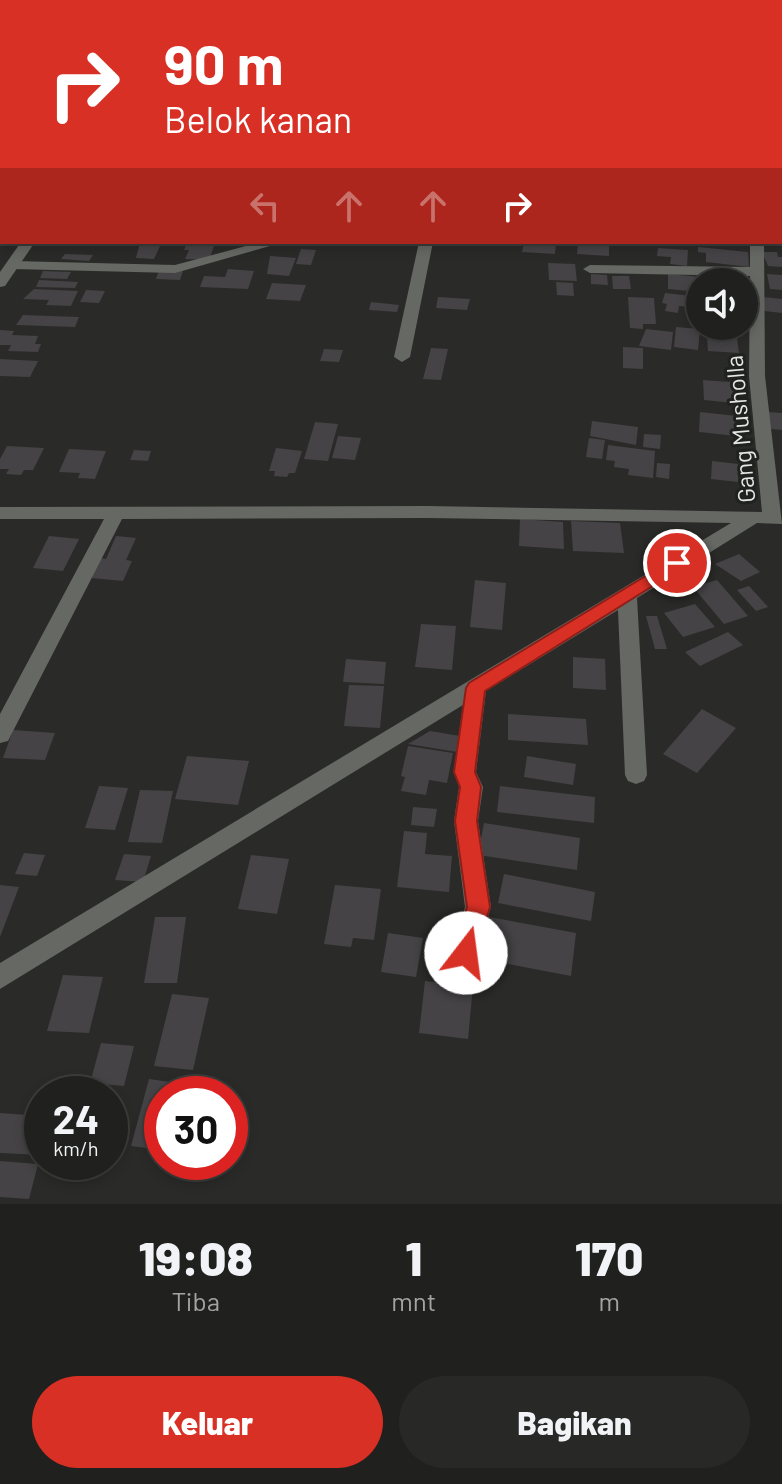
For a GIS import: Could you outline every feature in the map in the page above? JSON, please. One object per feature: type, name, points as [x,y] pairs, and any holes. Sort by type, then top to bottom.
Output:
[{"type":"street","points":[[0,283],[27,244]]},
{"type":"street","points":[[13,265],[187,268],[270,244]]},
{"type":"street","points":[[402,357],[426,244]]},
{"type":"street","name":"Gang Musholla","points":[[757,244],[758,268]]},
{"type":"street","points":[[590,269],[686,271]]},
{"type":"street","name":"Gang Musholla","points":[[757,340],[757,376],[768,518]]},
{"type":"street","points":[[0,513],[428,512],[768,518]]},
{"type":"street","points":[[0,735],[116,513]]},
{"type":"street","points":[[0,977],[476,688],[627,592],[768,518]]},
{"type":"street","points":[[627,592],[636,775]]},
{"type":"street","points":[[466,953],[478,907],[466,821],[471,787],[465,772],[476,688]]},
{"type":"building","points":[[524,244],[556,244],[555,254],[522,252]]},
{"type":"building","points":[[578,244],[609,244],[609,256],[577,254]]},
{"type":"building","points":[[186,245],[214,246],[209,260],[185,259],[189,250],[184,250]]},
{"type":"building","points":[[139,246],[160,246],[154,259],[136,258]]},
{"type":"building","points":[[698,247],[748,252],[749,267],[706,262],[706,253],[698,252]]},
{"type":"building","points":[[658,248],[688,250],[687,266],[670,264],[671,257],[657,256]]},
{"type":"building","points":[[301,249],[316,250],[311,265],[296,264]]},
{"type":"building","points":[[762,252],[777,252],[778,257],[782,257],[782,267],[768,266]]},
{"type":"building","points":[[65,254],[93,255],[89,261],[61,259]]},
{"type":"building","points":[[270,256],[296,258],[289,276],[267,274]]},
{"type":"building","points":[[548,263],[575,264],[577,281],[549,280]]},
{"type":"building","points":[[228,269],[254,271],[248,289],[200,287],[204,276],[225,277]]},
{"type":"building","points":[[159,270],[183,271],[180,280],[156,279]]},
{"type":"building","points":[[43,271],[71,272],[67,279],[40,278]]},
{"type":"building","points":[[591,274],[607,275],[608,285],[591,284]]},
{"type":"building","points":[[668,274],[686,276],[686,291],[668,289]]},
{"type":"building","points":[[767,274],[782,275],[782,290],[770,289]]},
{"type":"building","points":[[612,276],[629,276],[631,289],[613,289]]},
{"type":"building","points":[[39,280],[78,282],[75,288],[36,287]]},
{"type":"building","points":[[556,282],[573,283],[574,296],[557,295]]},
{"type":"building","points":[[272,283],[306,285],[300,301],[266,299]]},
{"type":"building","points":[[34,289],[78,291],[71,306],[46,305],[49,300],[23,299]]},
{"type":"building","points":[[86,290],[105,291],[99,303],[80,302]]},
{"type":"building","points":[[665,293],[686,295],[686,307],[679,306],[678,313],[665,311],[667,304],[662,303]]},
{"type":"building","points":[[438,297],[470,299],[467,310],[436,308]]},
{"type":"building","points":[[628,297],[654,298],[656,324],[643,324],[643,329],[630,328]]},
{"type":"building","points":[[763,297],[782,299],[782,313],[764,311]]},
{"type":"building","points":[[371,302],[399,305],[397,312],[369,310]]},
{"type":"building","points":[[23,315],[79,317],[75,327],[16,325]]},
{"type":"building","points":[[676,327],[686,328],[686,340],[699,340],[698,350],[674,347]]},
{"type":"building","points":[[646,329],[673,332],[671,350],[639,346]]},
{"type":"building","points":[[0,330],[14,331],[12,335],[38,336],[35,344],[41,344],[38,352],[8,351],[11,345],[0,345]]},
{"type":"building","points":[[707,340],[737,340],[739,353],[708,351]]},
{"type":"building","points":[[623,347],[643,348],[643,369],[623,368]]},
{"type":"building","points":[[431,348],[448,349],[441,380],[423,379]]},
{"type":"building","points":[[324,349],[343,350],[339,362],[320,361]]},
{"type":"building","points":[[0,359],[38,361],[30,377],[0,376]]},
{"type":"building","points":[[703,380],[742,383],[744,404],[704,400]]},
{"type":"building","points":[[700,412],[737,416],[737,436],[699,432]]},
{"type":"building","points":[[768,412],[782,413],[782,430],[771,429]]},
{"type":"building","points":[[592,421],[638,427],[636,445],[590,436]]},
{"type":"building","points":[[315,422],[338,424],[328,461],[304,459]]},
{"type":"building","points":[[644,434],[661,435],[660,449],[643,447]]},
{"type":"building","points":[[338,436],[361,438],[355,460],[332,458]]},
{"type":"building","points":[[589,438],[605,440],[602,459],[586,457]]},
{"type":"building","points":[[608,445],[655,451],[653,478],[628,475],[629,469],[614,467],[615,461],[606,460]]},
{"type":"building","points":[[7,446],[44,448],[33,470],[24,470],[21,475],[6,474],[9,469],[0,469],[0,459]]},
{"type":"building","points":[[276,448],[302,451],[295,473],[289,473],[287,477],[274,476],[275,471],[269,471]]},
{"type":"building","points":[[69,449],[106,451],[95,479],[78,478],[80,473],[59,472]]},
{"type":"building","points":[[134,450],[151,451],[148,461],[130,460]]},
{"type":"building","points":[[712,461],[738,464],[738,482],[711,479]]},
{"type":"building","points":[[657,463],[670,464],[669,479],[656,477]]},
{"type":"building","points":[[520,519],[563,522],[564,549],[519,546]]},
{"type":"building","points":[[571,521],[620,523],[624,553],[573,551]]},
{"type":"building","points":[[49,536],[79,539],[63,571],[33,568]]},
{"type":"building","points":[[116,536],[136,538],[126,560],[132,561],[123,581],[91,578],[101,558],[106,559]]},
{"type":"building","points":[[739,554],[760,572],[741,581],[715,564]]},
{"type":"building","points":[[475,580],[506,583],[502,630],[470,627]]},
{"type":"building","points":[[717,580],[748,616],[724,624],[693,587]]},
{"type":"building","points":[[749,586],[768,607],[756,611],[737,590]]},
{"type":"building","points":[[695,604],[715,627],[683,637],[664,613]]},
{"type":"building","points":[[646,616],[657,616],[667,649],[655,649]]},
{"type":"building","points":[[421,624],[456,626],[452,670],[415,667]]},
{"type":"building","points":[[728,632],[743,645],[700,666],[685,652]]},
{"type":"building","points":[[573,657],[605,659],[606,690],[573,688]]},
{"type":"building","points":[[346,659],[386,662],[384,684],[343,682]]},
{"type":"building","points":[[349,685],[384,686],[380,728],[344,726]]},
{"type":"building","points":[[702,709],[736,728],[697,773],[663,754]]},
{"type":"building","points":[[508,714],[586,719],[588,745],[508,740]]},
{"type":"building","points":[[13,730],[55,733],[45,760],[3,758]]},
{"type":"building","points":[[430,731],[460,736],[457,752],[408,744]]},
{"type":"building","points":[[408,746],[453,753],[447,783],[429,780],[426,795],[401,791]]},
{"type":"building","points":[[187,756],[249,761],[238,805],[175,799]]},
{"type":"building","points":[[527,756],[576,764],[573,785],[524,777]]},
{"type":"building","points":[[99,786],[128,788],[115,830],[85,828]]},
{"type":"building","points":[[500,786],[595,797],[594,823],[497,812]]},
{"type":"building","points":[[140,790],[173,791],[162,843],[128,842]]},
{"type":"building","points":[[413,807],[437,809],[434,827],[411,825]]},
{"type":"building","points":[[484,823],[580,838],[577,870],[478,855]]},
{"type":"building","points":[[404,831],[427,833],[425,854],[452,856],[449,892],[397,887]]},
{"type":"building","points":[[24,853],[45,855],[37,876],[15,874]]},
{"type":"building","points":[[124,854],[151,856],[143,882],[115,880]]},
{"type":"building","points":[[251,855],[289,859],[277,914],[238,909]]},
{"type":"building","points":[[504,874],[595,892],[591,921],[498,903]]},
{"type":"building","points":[[0,885],[19,887],[0,937]]},
{"type":"building","points":[[335,885],[381,889],[374,940],[353,938],[351,947],[324,944]]},
{"type":"building","points":[[484,916],[576,933],[571,976],[476,958]]},
{"type":"building","points":[[155,917],[186,917],[177,983],[144,983]]},
{"type":"building","points":[[388,933],[423,938],[416,977],[381,972]]},
{"type":"building","points":[[63,975],[103,977],[89,1033],[47,1031]]},
{"type":"building","points":[[425,981],[473,986],[468,1039],[419,1033]]},
{"type":"building","points":[[172,994],[209,998],[193,1070],[154,1066]]},
{"type":"building","points":[[101,1043],[134,1046],[126,1076],[92,1076]]},
{"type":"building","points":[[144,1098],[144,1148],[131,1146]]},
{"type":"building","points":[[0,1113],[24,1115],[24,1154],[0,1153]]},
{"type":"building","points":[[0,1161],[24,1163],[24,1180],[34,1180],[29,1199],[0,1197]]},
{"type":"route","points":[[466,953],[478,907],[466,821],[471,787],[465,772],[476,688],[677,563]]}]
